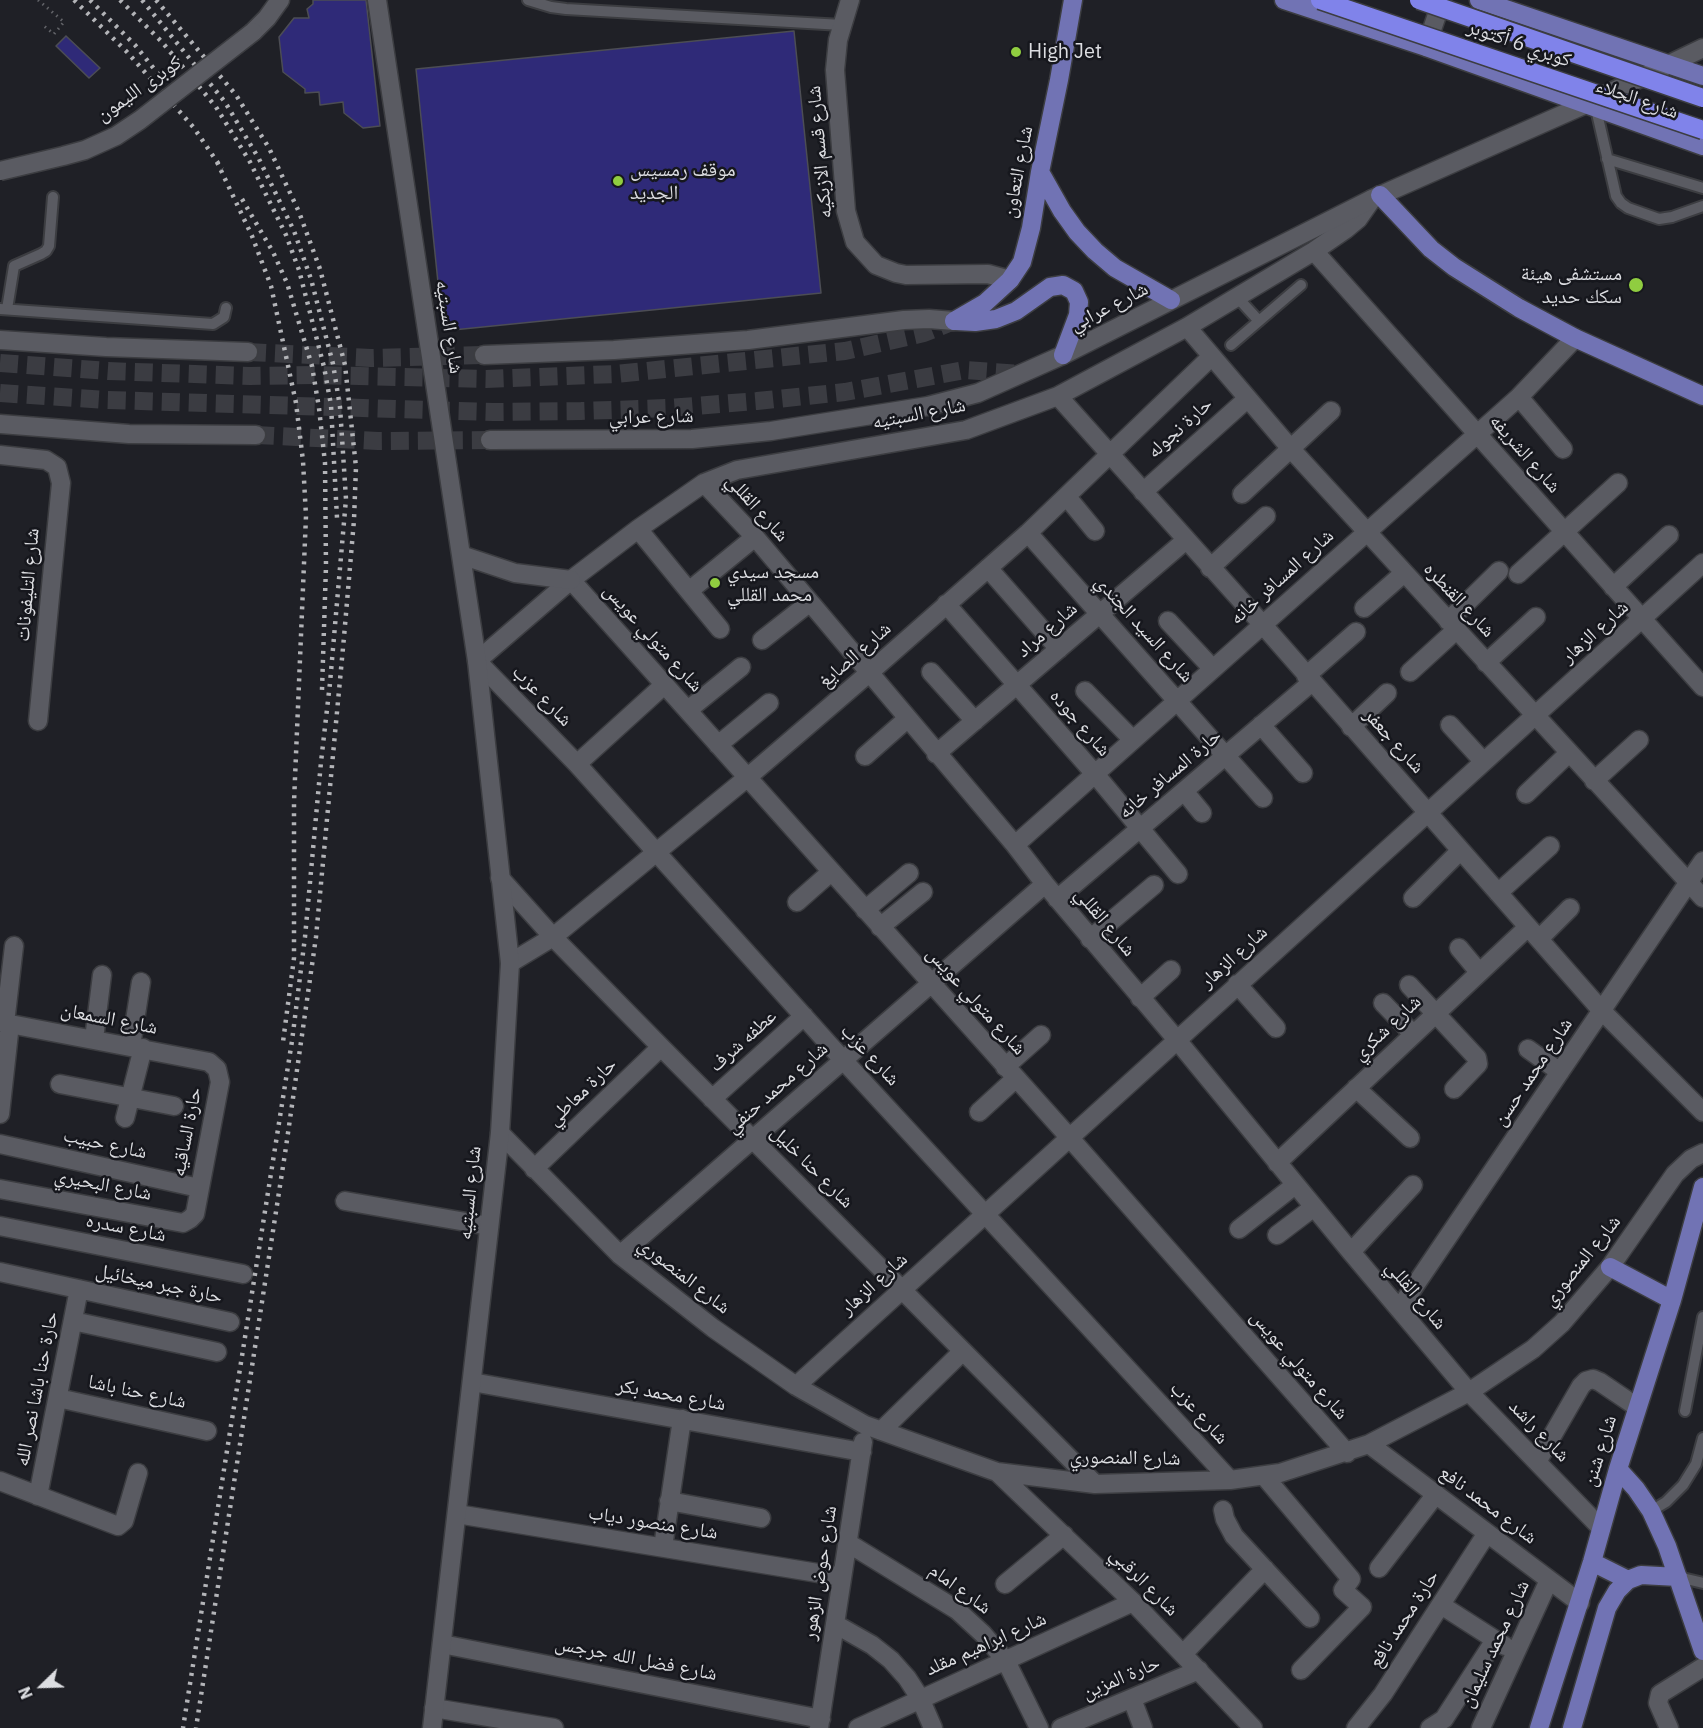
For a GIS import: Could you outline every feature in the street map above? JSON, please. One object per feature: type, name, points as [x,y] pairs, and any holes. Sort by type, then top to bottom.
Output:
[{"type":"highway","name":"كوبري 6 أكتوبر","points":[[1320,0],[1703,130]]},
{"type":"highway","name":"كوبري 6 أكتوبر","points":[[1419,0],[1703,98]]},
{"type":"main road","name":"شارع التعاون","points":[[954,321],[985,303],[1010,280],[1022,262],[1031,228],[1073,0]]},
{"type":"main road","name":"شارع الجلاء","points":[[1284,0],[1426,47],[1703,146]]},
{"type":"main road","points":[[1479,0],[1703,76]]},
{"type":"main road","points":[[1040,172],[1067,218],[1095,251],[1115,268],[1171,300]]},
{"type":"main road","points":[[1376,197],[1431,249],[1454,267],[1519,308],[1575,338],[1703,396]]},
{"type":"main road","points":[[954,321],[975,322],[996,319],[1016,311],[1050,287],[1063,285],[1074,291],[1079,302],[1078,315],[1063,355]]},
{"type":"main road","name":"شارع شنن","points":[[1539,1728],[1580,1603],[1618,1469],[1702,1201]]},
{"type":"main road","points":[[1610,1266],[1672,1300]]},
{"type":"main road","points":[[1618,1469],[1651,1511],[1667,1545],[1703,1652]]},
{"type":"main road","points":[[1592,1562],[1628,1580]]},
{"type":"main road","points":[[1572,1728],[1607,1608],[1617,1591],[1628,1580],[1641,1575],[1678,1577]]},
{"type":"street","name":"كوبرى الليمون","points":[[0,171],[85,150],[116,136],[253,32],[280,0]]},
{"type":"street","name":"شارع السبتيه","points":[[377,0],[477,661],[510,963],[500,1133],[432,1728]]},
{"type":"street","name":"شارع قسم الازبكيه","points":[[850,0],[842,25],[835,70],[846,211],[855,242],[876,265],[896,273],[906,275],[988,274],[1010,280]]},
{"type":"street","points":[[1426,47],[1442,0]]},
{"type":"street","name":"شارع عرابي","points":[[490,441],[692,439],[782,429],[928,406],[978,393],[1063,355],[1376,197],[1590,107],[1703,48]]},
{"type":"street","name":"شارع السبتيه","points":[[477,661],[571,580],[704,483],[737,470],[966,430],[1058,396],[1187,327],[1314,251],[1358,219],[1376,197]]},
{"type":"street","name":"شارع الشريفه","points":[[1314,251],[1703,687]]},
{"type":"street","name":"شارع السبتيه","points":[[484,355],[614,350],[748,340],[904,320],[954,321]]},
{"type":"street","name":"شارع القنطره","points":[[1187,327],[1291,449],[1703,898]]},
{"type":"street","name":"شارع المسافر خانه","points":[[1015,845],[1519,397],[1575,338]]},
{"type":"street","points":[[0,340],[105,347],[248,352]]},
{"type":"street","name":"شارع الصايغ","points":[[510,963],[553,937],[748,777],[869,673],[1067,497],[1211,357]]},
{"type":"street","name":"شارع جعفر","points":[[1058,396],[1263,625],[1602,1011],[1703,1112]]},
{"type":"street","points":[[1519,397],[1563,449]]},
{"type":"street","name":"حارة نجوله","points":[[1143,492],[1247,399]]},
{"type":"street","points":[[1242,494],[1331,411]]},
{"type":"street","points":[[0,424],[129,434],[256,435]]},
{"type":"street","name":"شارع التليفونات","points":[[0,455],[46,460],[57,467],[61,483],[38,721]]},
{"type":"street","name":"شارع القللي","points":[[704,483],[755,537],[1015,845],[1090,939],[1177,1040],[1314,1208],[1469,1392]]},
{"type":"street","points":[[1518,574],[1617,483]]},
{"type":"street","points":[[1067,497],[1095,531]]},
{"type":"street","points":[[1210,568],[1266,516]]},
{"type":"street","points":[[638,530],[720,629]]},
{"type":"street","name":"شارع السيد الجندي","points":[[1028,533],[1263,798]]},
{"type":"street","points":[[1614,587],[1669,535]]},
{"type":"street","points":[[688,591],[755,537]]},
{"type":"street","name":"شارع مراد","points":[[936,754],[1186,540]]},
{"type":"street","points":[[461,555],[515,573],[571,580]]},
{"type":"street","name":"شارع الزهار","points":[[796,1386],[1703,563]]},
{"type":"street","points":[[988,568],[1059,649]]},
{"type":"street","points":[[1410,672],[1499,571]]},
{"type":"street","points":[[1364,608],[1404,573]]},
{"type":"street","name":"شارع متولي عويس","points":[[571,580],[1069,1137],[1347,1453]]},
{"type":"street","points":[[762,640],[809,603]]},
{"type":"street","name":"شارع جوده","points":[[946,604],[1095,774],[1178,874]]},
{"type":"street","points":[[1486,663],[1536,617]]},
{"type":"street","points":[[1168,621],[1213,669]]},
{"type":"street","name":"حارة المسافر خانه","points":[[1057,899],[1261,725],[1356,632]]},
{"type":"street","name":"شارع عزب","points":[[477,661],[658,852],[844,1061],[1230,1480]]},
{"type":"street","points":[[688,710],[741,667]]},
{"type":"street","points":[[931,672],[975,721]]},
{"type":"street","points":[[577,764],[664,685]]},
{"type":"street","points":[[1085,691],[1133,740]]},
{"type":"street","points":[[1351,727],[1387,693]]},
{"type":"street","points":[[718,745],[769,704]]},
{"type":"street","points":[[865,756],[907,719]]},
{"type":"street","points":[[1450,724],[1484,761]]},
{"type":"street","points":[[1261,725],[1304,773]]},
{"type":"street","points":[[1594,781],[1639,740]]},
{"type":"street","points":[[1526,794],[1569,753]]},
{"type":"street","points":[[1184,791],[1202,813]]},
{"type":"street","points":[[1498,893],[1550,846]]},
{"type":"street","points":[[1413,898],[1460,851]]},
{"type":"street","name":"شارع محمد حسن","points":[[1399,1309],[1703,861]]},
{"type":"street","points":[[797,902],[831,872]]},
{"type":"street","points":[[865,910],[909,873]]},
{"type":"street","name":"شارع حنا خليل","points":[[500,878],[553,937],[712,1099],[1095,1484]]},
{"type":"street","name":"شارع محمد حنفي","points":[[620,1255],[1045,884]]},
{"type":"street","points":[[1090,939],[1154,885]]},
{"type":"street","points":[[880,927],[923,892]]},
{"type":"street","name":"شارع شكري","points":[[1277,1163],[1479,972],[1570,908]]},
{"type":"street","points":[[0,1114],[5,1023],[14,946]]},
{"type":"street","points":[[1459,948],[1479,972]]},
{"type":"street","points":[[1140,998],[1171,970]]},
{"type":"street","points":[[94,1039],[102,975]]},
{"type":"street","points":[[125,1118],[137,1047],[141,982]]},
{"type":"street","points":[[1237,984],[1276,1028]]},
{"type":"street","points":[[1408,985],[1478,1060],[1478,1064],[1454,1089]]},
{"type":"street","points":[[1383,1003],[1413,1034]]},
{"type":"street","name":"عطفه شرف","points":[[712,1099],[804,1016]]},
{"type":"street","name":"شارع السمعان","points":[[5,1023],[209,1062]]},
{"type":"street","points":[[979,1112],[1041,1035]]},
{"type":"street","name":"حارة معاطي","points":[[534,1169],[661,1047]]},
{"type":"street","points":[[1528,1049],[1560,1072]]},
{"type":"street","name":"حارة الساقيه","points":[[195,1214],[220,1082],[217,1069],[209,1062]]},
{"type":"street","points":[[60,1084],[174,1106]]},
{"type":"street","points":[[1356,1088],[1410,1138]]},
{"type":"street","name":"شارع المنصوري","points":[[500,1133],[620,1255],[713,1328],[796,1386],[873,1428],[998,1472],[1095,1484],[1265,1477],[1370,1444],[1469,1392],[1533,1348],[1562,1323],[1610,1266],[1675,1174],[1691,1159],[1703,1153]]},
{"type":"street","name":"شارع حبيب","points":[[0,1144],[199,1188]]},
{"type":"street","points":[[1239,1229],[1295,1185]]},
{"type":"street","points":[[1351,1252],[1413,1185]]},
{"type":"street","name":"شارع البحيري","points":[[0,1188],[183,1223],[195,1214]]},
{"type":"street","points":[[345,1201],[489,1226]]},
{"type":"street","points":[[1277,1235],[1314,1208]]},
{"type":"street","name":"شارع سدره","points":[[0,1226],[243,1274]]},
{"type":"street","name":"حارة جبر ميخائيل","points":[[0,1272],[230,1323]]},
{"type":"street","name":"حارة حنا باشا نصر الله","points":[[38,1496],[79,1289]]},
{"type":"street","points":[[73,1322],[217,1352]]},
{"type":"street","points":[[873,1428],[963,1351]]},
{"type":"street","points":[[1537,1462],[1586,1381],[1593,1379],[1600,1382],[1637,1407]]},
{"type":"street","name":"شارع محمد بكر","points":[[472,1382],[862,1452]]},
{"type":"street","name":"شارع راشد","points":[[1469,1392],[1602,1528]]},
{"type":"street","name":"شارع حنا باشا","points":[[58,1398],[207,1431]]},
{"type":"street","points":[[663,1548],[682,1419]]},
{"type":"street","name":"شارع حوض الزهور","points":[[820,1723],[862,1452],[873,1428]]},
{"type":"street","name":"شارع محمد نافع","points":[[1370,1444],[1580,1603]]},
{"type":"street","name":"شارع الرقبي","points":[[998,1472],[1133,1602],[1253,1728]]},
{"type":"street","points":[[0,1481],[118,1526],[124,1521],[138,1473]]},
{"type":"street","points":[[1265,1477],[1351,1579],[1343,1590],[1362,1607],[1301,1671]]},
{"type":"street","points":[[1379,1568],[1436,1494]]},
{"type":"street","points":[[669,1502],[762,1518]]},
{"type":"street","points":[[1223,1510],[1234,1536],[1310,1618]]},
{"type":"street","name":"شارع منصور دياب","points":[[457,1514],[842,1577]]},
{"type":"street","name":"حارة محمد نافع","points":[[1356,1728],[1383,1694],[1487,1533]]},
{"type":"street","points":[[1005,1584],[1064,1535]]},
{"type":"street","name":"شارع امام","points":[[848,1543],[957,1610],[983,1634],[1006,1661],[1039,1728]]},
{"type":"street","points":[[1184,1654],[1265,1569]]},
{"type":"street","name":"شارع محمد سليمان","points":[[1481,1728],[1549,1580]]},
{"type":"street","name":"شارع ابراهيم مقلد","points":[[858,1728],[1133,1602]]},
{"type":"street","points":[[1441,1605],[1516,1653]]},
{"type":"street","points":[[835,1624],[872,1645],[891,1660],[920,1698],[933,1728]]},
{"type":"street","points":[[1430,1728],[1444,1719],[1495,1640]]},
{"type":"street","name":"شارع فضل الله جرجس","points":[[442,1644],[820,1723]]},
{"type":"street","points":[[1669,1728],[1658,1703],[1660,1694],[1703,1667]]},
{"type":"street","name":"حارة المزين","points":[[1061,1728],[1091,1722],[1132,1699],[1199,1670]]},
{"type":"street","points":[[1132,1699],[1143,1728]]},
{"type":"street","points":[[434,1708],[554,1728]]},
{"type":"lane","points":[[528,0],[566,9],[842,25]]},
{"type":"lane","points":[[1590,107],[1616,196],[1628,208],[1659,219],[1703,206]]},
{"type":"lane","points":[[1607,159],[1703,188]]},
{"type":"lane","points":[[52,197],[46,251],[14,266],[4,309],[213,324],[224,317],[226,308]]},
{"type":"lane","points":[[1231,345],[1301,285]]},
{"type":"lane","points":[[1237,297],[1259,321]]},
{"type":"lane","points":[[1684,1411],[1703,1317]]},
{"type":"lane","points":[[1651,1511],[1666,1502],[1683,1485],[1696,1464],[1703,1438]]},
{"type":"lane","points":[[1678,1577],[1703,1583]]},
{"type":"path","points":[[38,0],[64,22],[54,34],[44,26]]},
{"type":"building","points":[[313,0],[366,0],[380,126],[363,128],[344,113],[343,102],[320,105],[319,92],[305,93],[305,89],[283,72],[279,37],[294,18],[309,18],[307,9],[313,4]]},
{"type":"building","name":"موقف رمسيس الجديد","points":[[794,31],[821,293],[443,331],[416,69]]},
{"type":"building","points":[[66,36],[100,68],[89,78],[56,46]]},
{"type":"tunnel","points":[[0,363],[108,371],[250,376],[314,375],[486,379],[616,374],[845,351],[924,333],[954,321]]},
{"type":"tunnel","points":[[248,352],[371,358],[484,355]]},
{"type":"tunnel","points":[[0,393],[107,400],[493,412],[581,411],[669,408],[845,392],[965,370],[1022,374]]},
{"type":"tunnel","points":[[256,435],[378,441],[490,440]]},
{"type":"railway","points":[[74,0],[127,52],[194,128],[222,169]]},
{"type":"railway","points":[[90,0],[135,45],[163,80]]},
{"type":"railway","points":[[120,0],[162,42],[216,107],[250,162],[286,235],[299,270],[324,367],[331,405],[337,518]]},
{"type":"railway","points":[[142,0],[225,102],[259,159],[294,231],[311,279],[333,364],[340,407],[346,499],[305,937],[292,1041],[183,1728]]},
{"type":"railway","points":[[156,0],[236,95],[269,148],[299,212],[320,269],[345,365],[356,467],[354,520],[316,937],[286,1147],[196,1728]]},
{"type":"railway","points":[[217,162],[252,236],[271,286],[296,403],[303,461],[306,516],[294,802],[294,958],[283,1042]]},
{"type":"railway","points":[[242,199],[273,252],[287,283],[312,366],[319,408],[325,463],[326,566],[322,690]]},
{"type":"place","name":"High Jet","points":[[1016,52]]},
{"type":"place","name":"موقف رمسيس الجديد","points":[[618,181]]},
{"type":"place","name":"مستشفى هيئة سكك حديد","points":[[1636,285]]},
{"type":"place","name":"مسجد سيدي محمد القللي","points":[[715,583]]}]
